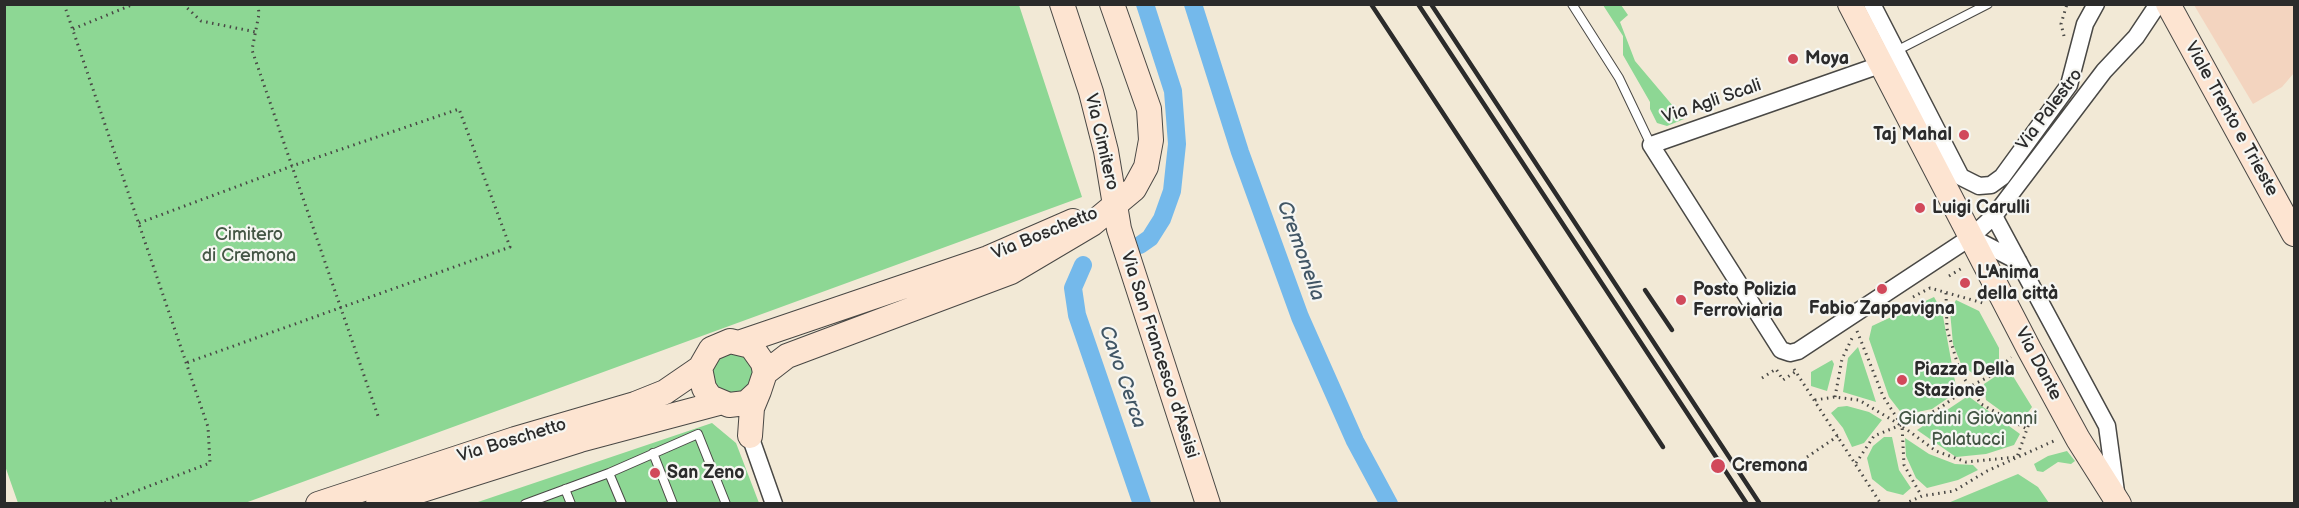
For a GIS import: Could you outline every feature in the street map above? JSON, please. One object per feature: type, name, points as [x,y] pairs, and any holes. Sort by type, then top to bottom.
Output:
[{"type":"street","name":"Via Cimitero","points":[[1062,4],[1104,141],[1115,206]]},
{"type":"street","name":"Via Cimitero","points":[[1112,4],[1149,109],[1151,140],[1146,166],[1134,189],[1115,206]]},
{"type":"street","name":"Via Dante","points":[[1850,4],[1891,58],[1961,177],[1979,186]]},
{"type":"street","name":"Via Dante","points":[[1872,4],[1891,58],[1971,237],[2073,429],[2118,502]]},
{"type":"street","name":"Via Palestro","points":[[1979,186],[1991,185],[2002,177],[2069,86],[2085,24],[2096,4]]},
{"type":"street","name":"Via Palestro","points":[[1971,237],[1994,216],[2104,71],[2136,37],[2158,4]]},
{"type":"street","name":"Viale Trento e Trieste","points":[[2168,4],[2295,234]]},
{"type":"street","name":"Via Agli Scali","points":[[1781,350],[1651,145],[1891,58]]},
{"type":"street","name":"Via Boschetto","points":[[318,504],[515,439],[635,404],[665,392],[700,368],[711,349],[730,341],[741,342],[988,258],[1069,222],[1115,206]]},
{"type":"street","name":"Via Boschetto","points":[[378,504],[580,440],[724,404],[746,403],[787,356],[1011,272],[1092,224],[1115,206]]},
{"type":"street","name":"Via San Francesco d'Assisi","points":[[1115,206],[1139,296],[1208,504]]},
{"type":"street","name":"Via Dante","points":[[1994,216],[2107,426],[2118,502]]},
{"type":"street","points":[[1781,350],[1790,353],[1798,351],[1971,237],[2019,262]]},
{"type":"street","points":[[741,342],[758,354],[762,382],[752,408],[750,436]]},
{"type":"street","points":[[700,368],[704,388],[739,415],[750,436],[774,504]]},
{"type":"lane","points":[[1572,4],[1619,78],[1651,145]]},
{"type":"lane","points":[[1891,58],[1988,4]]},
{"type":"lane","points":[[525,504],[609,473],[698,434],[726,504]]},
{"type":"lane","points":[[653,453],[673,504]]},
{"type":"lane","points":[[609,473],[622,504]]},
{"type":"lane","points":[[565,489],[571,504]]},
{"type":"path","points":[[64,4],[208,427],[210,463],[102,504]]},
{"type":"path","points":[[73,29],[134,4]]},
{"type":"path","points":[[183,4],[201,21],[256,32]]},
{"type":"path","points":[[258,4],[252,50],[378,416]]},
{"type":"path","points":[[2064,38],[2061,24],[2067,4]]},
{"type":"path","points":[[139,223],[292,165],[459,109],[510,247],[186,363]]},
{"type":"path","points":[[1911,299],[1930,288],[1984,304]]},
{"type":"path","points":[[1946,293],[1947,329],[1960,372],[1981,404],[2027,429]]},
{"type":"path","points":[[1835,397],[1842,359],[1856,330],[1865,324]]},
{"type":"path","points":[[1856,330],[1883,396],[1902,426],[1904,465],[1922,496]]},
{"type":"path","points":[[1781,350],[1881,504]]},
{"type":"path","points":[[1856,464],[1875,436],[1937,410],[1969,387],[1994,374],[2013,355]]},
{"type":"path","points":[[1762,378],[1776,369],[1784,380],[1795,372]]},
{"type":"path","points":[[1815,400],[1835,397],[1859,400],[1902,426],[1936,451],[1966,462],[2017,457]]},
{"type":"path","points":[[2017,457],[2032,415],[2041,407]]},
{"type":"path","points":[[1807,457],[1838,436]]},
{"type":"path","points":[[1904,504],[1922,496],[1953,491],[2052,440],[2061,441]]},
{"type":"shaded area","points":[[2194,5],[2294,5],[2294,73],[2282,87],[2253,104]]},
{"type":"green space","name":"Cimitero di Cremona","points":[[4,5],[1019,5],[1082,197],[245,503],[18,503],[4,463]]},
{"type":"green space","points":[[1603,5],[1621,5],[1628,15],[1620,22],[1635,61],[1684,119],[1667,126],[1657,123],[1650,109],[1650,102],[1623,55],[1623,36]]},
{"type":"green space","name":"Giardini Giovanni Palatucci","points":[[1934,297],[1942,311],[1957,392],[1932,409],[1903,415],[1889,397],[1869,339],[1872,326]]},
{"type":"green space","name":"Giardini Giovanni Palatucci","points":[[1956,300],[1979,311],[1999,348],[1999,359],[1986,374],[1977,377],[1961,364],[1953,344],[1950,311]]},
{"type":"green space","name":"Giardini Giovanni Palatucci","points":[[1858,347],[1876,402],[1843,392],[1848,358]]},
{"type":"green space","points":[[724,352],[745,355],[754,366],[753,381],[737,395],[717,389],[710,369]]},
{"type":"green space","points":[[1832,360],[1834,364],[1827,391],[1811,386],[1811,372]]},
{"type":"green space","name":"Giardini Giovanni Palatucci","points":[[2008,368],[2032,407],[2024,418],[2015,421],[1986,400],[1984,384]]},
{"type":"green space","name":"Giardini Giovanni Palatucci","points":[[1968,396],[2020,434],[2014,445],[1986,454],[1956,457],[1917,430]]},
{"type":"green space","name":"Giardini Giovanni Palatucci","points":[[1847,406],[1869,412],[1882,420],[1864,443],[1852,447],[1843,428],[1831,413],[1838,407]]},
{"type":"green space","name":"San Zeno","points":[[712,423],[736,443],[759,503],[472,504]]},
{"type":"green space","name":"Giardini Giovanni Palatucci","points":[[1884,437],[1892,437],[1899,470],[1911,488],[1903,495],[1887,491],[1872,479],[1867,458],[1873,446]]},
{"type":"green space","name":"Giardini Giovanni Palatucci","points":[[1905,438],[1929,454],[1955,464],[1973,465],[1978,470],[1958,480],[1927,488],[1916,478],[1906,456]]},
{"type":"green space","name":"Giardini Giovanni Palatucci","points":[[2067,451],[2075,461],[2071,464],[2058,462],[2043,472],[2037,471],[2034,464],[2048,456]]},
{"type":"green space","name":"Giardini Giovanni Palatucci","points":[[2018,474],[2038,487],[2049,503],[1948,503]]},
{"type":"waterway","name":"Cavo Cerca","points":[[1140,245],[1150,238],[1162,219],[1172,191],[1177,144],[1173,91],[1145,4]]},
{"type":"waterway","name":"Cremonella","points":[[1193,4],[1240,152],[1300,317],[1355,441],[1389,504]]},
{"type":"waterway","name":"Cavo Cerca","points":[[1083,265],[1073,288],[1077,315],[1142,504]]},
{"type":"railway","points":[[1371,4],[1663,447]]},
{"type":"railway","points":[[1418,4],[1747,504]]},
{"type":"railway","points":[[1431,4],[1760,504]]},
{"type":"railway","points":[[1645,290],[1672,330]]},
{"type":"place","name":"Moya","points":[[1793,59]]},
{"type":"place","name":"Taj Mahal","points":[[1964,135]]},
{"type":"place","name":"Luigi Carulli","points":[[1920,208]]},
{"type":"place","name":"L'Anima della città","points":[[1965,283]]},
{"type":"place","name":"Fabio Zappavigna","points":[[1882,289]]},
{"type":"place","name":"Posto Polizia Ferroviaria","points":[[1681,300]]},
{"type":"place","name":"Piazza Della Stazione","points":[[1902,380]]},
{"type":"place","name":"Cremona","points":[[1718,466]]},
{"type":"place","name":"San Zeno","points":[[655,473]]}]
